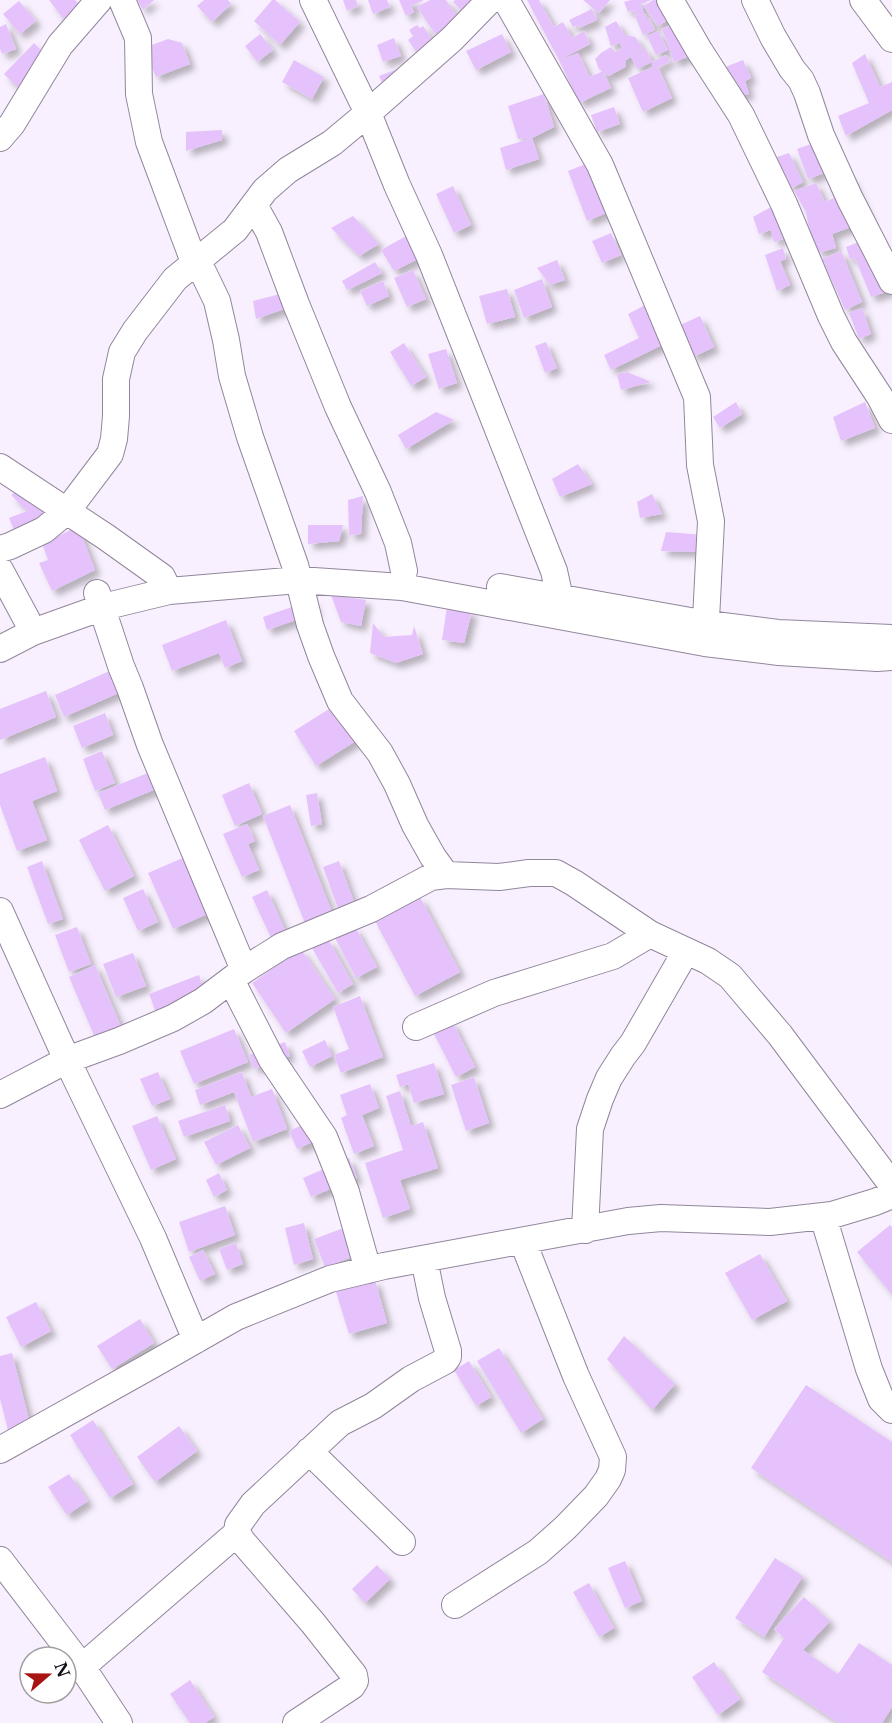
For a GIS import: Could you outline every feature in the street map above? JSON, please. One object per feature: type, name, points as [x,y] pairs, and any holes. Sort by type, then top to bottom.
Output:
[{"type":"street","points":[[0,138],[12,124],[60,45],[99,0]]},
{"type":"street","points":[[122,0],[138,38],[139,94],[149,142],[194,262],[203,273],[217,301],[232,376],[250,437],[297,572],[310,625],[340,701],[380,753],[415,825],[446,875]]},
{"type":"street","points":[[313,0],[368,113],[429,255],[554,571],[560,598]]},
{"type":"street","points":[[0,549],[45,530],[67,511],[110,454],[116,416],[116,379],[122,352],[135,330],[169,288],[194,262],[235,230],[265,190],[288,170],[332,143],[368,113],[452,39],[490,0]]},
{"type":"street","points":[[506,0],[600,165],[697,398],[700,465],[711,521],[706,633]]},
{"type":"street","points":[[670,0],[741,115],[784,204],[831,316],[844,342],[880,397],[892,420]]},
{"type":"street","points":[[755,0],[778,45],[804,86],[821,135],[850,199],[892,281]]},
{"type":"street","points":[[863,0],[892,39]]},
{"type":"street","points":[[254,205],[269,232],[338,407],[378,492],[398,543],[404,571]]},
{"type":"street","points":[[0,468],[67,511],[166,584]]},
{"type":"street","points":[[0,570],[27,620]]},
{"type":"street","points":[[0,633],[27,620],[166,584],[297,572],[404,571],[560,598],[779,652],[892,657]]},
{"type":"street","points":[[297,572],[706,633],[778,633],[892,638]]},
{"type":"street","points":[[0,648],[100,600]]},
{"type":"street","points":[[100,600],[121,666],[237,975],[272,1060],[324,1137],[346,1192],[368,1270]]},
{"type":"street","points":[[0,1095],[68,1060],[173,1018],[203,1001],[237,975],[282,946],[370,909],[431,877],[446,875],[499,878],[529,873],[556,873],[650,934],[708,961],[730,976],[780,1035],[892,1185]]},
{"type":"street","points":[[0,911],[148,1228],[196,1340]]},
{"type":"street","points":[[416,1027],[494,993],[613,956],[650,934]]},
{"type":"street","points":[[585,1230],[591,1129],[600,1099],[609,1078],[633,1043],[686,951]]},
{"type":"street","points":[[0,1450],[236,1317],[282,1296],[330,1279],[628,1221],[661,1218],[770,1222],[823,1216],[875,1203],[892,1195]]},
{"type":"street","points":[[823,1216],[869,1369],[881,1399],[892,1410]]},
{"type":"street","points":[[455,1605],[538,1552],[566,1528],[596,1496],[612,1470],[613,1457],[576,1376],[523,1242]]},
{"type":"street","points":[[82,1667],[237,1533],[238,1525],[253,1504],[340,1423],[373,1406],[411,1379],[445,1361],[448,1351],[432,1298],[424,1259]]},
{"type":"street","points":[[309,1451],[402,1542]]},
{"type":"street","points":[[237,1533],[354,1675],[355,1681],[352,1686],[296,1723]]},
{"type":"street","points":[[0,1560],[82,1667],[119,1723]]},
{"type":"building","points":[[49,0],[75,0],[82,8],[65,21]]},
{"type":"building","points":[[137,0],[154,0],[143,10]]},
{"type":"building","points":[[204,0],[228,0],[231,4],[212,22],[197,6]]},
{"type":"building","points":[[272,0],[275,0],[300,22],[280,45],[254,21]]},
{"type":"building","points":[[343,0],[356,0],[358,6],[347,11]]},
{"type":"building","points":[[368,0],[387,0],[390,7],[373,14]]},
{"type":"building","points":[[399,0],[424,0],[411,6],[414,12],[406,16]]},
{"type":"building","points":[[430,0],[446,0],[462,25],[440,41],[417,7]]},
{"type":"building","points":[[455,0],[486,0],[468,17],[453,2]]},
{"type":"building","points":[[527,0],[539,0],[554,27],[563,22],[572,38],[584,31],[590,44],[559,60]]},
{"type":"building","points":[[583,0],[610,0],[599,13]]},
{"type":"building","points":[[651,0],[641,4],[643,11],[635,15],[633,10],[628,12],[624,2]]},
{"type":"building","points":[[653,0],[661,0],[690,56],[674,62],[662,29],[670,25],[668,20],[658,26],[644,6]]},
{"type":"building","points":[[19,1],[36,21],[20,34],[3,14]]},
{"type":"building","points":[[592,9],[597,20],[579,28],[578,25],[573,27],[569,20]]},
{"type":"building","points":[[643,11],[655,30],[643,35],[635,16]]},
{"type":"building","points":[[616,21],[625,35],[635,37],[643,49],[626,60],[625,67],[609,76],[599,69],[595,59],[611,47],[615,52],[622,49],[620,43],[611,46],[605,27]]},
{"type":"building","points":[[6,24],[16,49],[2,54],[0,27]]},
{"type":"building","points":[[417,25],[420,28],[423,26],[439,50],[411,73],[405,61],[417,53],[408,40],[413,36],[409,30]]},
{"type":"building","points":[[658,31],[668,50],[656,55],[647,36]]},
{"type":"building","points":[[260,34],[273,50],[257,62],[245,46]]},
{"type":"building","points":[[502,34],[511,52],[476,70],[466,51]]},
{"type":"building","points":[[394,38],[401,56],[383,62],[377,45]]},
{"type":"building","points":[[168,39],[182,43],[190,64],[156,77],[144,48]]},
{"type":"building","points":[[34,43],[46,55],[21,91],[4,74]]},
{"type":"building","points":[[646,49],[652,62],[637,69],[631,57]]},
{"type":"building","points":[[578,53],[590,77],[603,71],[611,88],[579,103],[559,60]]},
{"type":"building","points":[[865,54],[880,87],[892,82],[892,110],[846,136],[838,116],[869,103],[852,63]]},
{"type":"building","points":[[666,55],[670,62],[658,67],[672,98],[643,112],[628,78],[653,67],[652,62]]},
{"type":"building","points":[[294,60],[324,77],[312,99],[282,82]]},
{"type":"building","points":[[743,60],[751,78],[745,81],[749,94],[738,96],[723,68]]},
{"type":"building","points":[[403,67],[385,88],[379,76]]},
{"type":"building","points":[[544,94],[554,127],[532,138],[518,139],[508,106]]},
{"type":"building","points":[[614,107],[620,124],[597,132],[591,115]]},
{"type":"building","points":[[222,130],[222,140],[186,151],[186,132]]},
{"type":"building","points":[[532,138],[539,159],[506,170],[500,148]]},
{"type":"building","points":[[811,144],[824,173],[808,179],[797,149]]},
{"type":"building","points":[[789,153],[803,182],[790,189],[774,158]]},
{"type":"building","points":[[591,162],[611,211],[587,221],[568,171]]},
{"type":"building","points":[[850,176],[870,220],[832,234],[836,248],[818,253],[806,212],[794,191],[816,183],[825,202],[834,198],[828,183]]},
{"type":"building","points":[[453,186],[471,225],[454,233],[436,194]]},
{"type":"building","points":[[771,207],[783,239],[774,242],[771,230],[759,234],[753,217]]},
{"type":"building","points":[[353,216],[379,244],[359,256],[331,228]]},
{"type":"building","points":[[611,233],[621,255],[602,263],[592,241]]},
{"type":"building","points":[[877,235],[892,290],[871,297],[855,258],[850,259],[846,247]]},
{"type":"building","points":[[406,236],[420,258],[394,271],[381,250]]},
{"type":"building","points":[[783,248],[786,259],[780,261],[790,285],[777,291],[765,255]]},
{"type":"building","points":[[841,251],[862,302],[845,310],[822,259]]},
{"type":"building","points":[[557,260],[565,280],[550,285],[537,268]]},
{"type":"building","points":[[375,262],[382,273],[347,290],[342,281]]},
{"type":"building","points":[[413,270],[426,299],[407,307],[394,278]]},
{"type":"building","points":[[542,279],[552,307],[524,318],[514,290]]},
{"type":"building","points":[[383,281],[389,296],[367,306],[360,291]]},
{"type":"building","points":[[507,289],[515,317],[487,324],[479,296]]},
{"type":"building","points":[[284,293],[287,308],[256,319],[253,301]]},
{"type":"building","points":[[647,304],[666,343],[611,370],[604,355],[639,338],[628,314]]},
{"type":"building","points":[[862,308],[871,334],[859,339],[849,313]]},
{"type":"building","points":[[700,316],[714,347],[693,357],[678,326]]},
{"type":"building","points":[[546,342],[557,368],[545,373],[535,346]]},
{"type":"building","points":[[404,343],[426,377],[411,386],[390,352]]},
{"type":"building","points":[[446,349],[457,383],[439,389],[428,354]]},
{"type":"building","points":[[627,372],[651,382],[621,390],[617,374]]},
{"type":"building","points":[[736,402],[742,414],[720,428],[713,417]]},
{"type":"building","points":[[865,402],[875,428],[841,441],[833,417]]},
{"type":"building","points":[[436,412],[454,420],[406,449],[398,435]]},
{"type":"building","points":[[578,464],[592,484],[560,497],[552,479]]},
{"type":"building","points":[[23,486],[48,512],[17,537],[9,518],[27,511],[11,495]]},
{"type":"building","points":[[652,494],[662,514],[640,518],[637,502]]},
{"type":"building","points":[[363,496],[361,534],[349,535],[348,500]]},
{"type":"building","points":[[308,525],[343,525],[339,541],[308,544]]},
{"type":"building","points":[[78,526],[95,570],[52,591],[39,563],[48,560],[42,543]]},
{"type":"building","points":[[666,532],[703,535],[701,552],[661,551]]},
{"type":"building","points":[[331,595],[366,600],[361,626],[341,622]]},
{"type":"building","points":[[312,600],[316,613],[267,630],[263,617]]},
{"type":"building","points":[[447,607],[472,611],[464,643],[442,640]]},
{"type":"building","points":[[226,620],[242,661],[225,668],[219,653],[172,671],[162,645]]},
{"type":"building","points":[[373,623],[384,637],[412,635],[414,626],[423,654],[396,663],[370,653]]},
{"type":"building","points":[[121,666],[130,688],[64,717],[55,695]]},
{"type":"building","points":[[46,691],[56,717],[0,740],[0,709]]},
{"type":"building","points":[[337,704],[359,739],[316,766],[294,731]]},
{"type":"building","points":[[105,713],[113,735],[82,748],[73,726]]},
{"type":"building","points":[[102,751],[115,783],[95,791],[83,759]]},
{"type":"building","points":[[45,757],[57,791],[32,801],[47,840],[17,851],[0,805],[0,774]]},
{"type":"building","points":[[150,772],[156,789],[105,810],[98,793]]},
{"type":"building","points":[[249,783],[262,814],[235,826],[222,795]]},
{"type":"building","points":[[317,793],[322,824],[311,826],[306,795]]},
{"type":"building","points":[[290,805],[335,920],[308,931],[263,816]]},
{"type":"building","points":[[247,824],[255,841],[248,844],[259,870],[242,877],[223,834]]},
{"type":"building","points":[[108,825],[134,876],[105,891],[79,840]]},
{"type":"building","points":[[185,857],[210,913],[173,929],[148,873]]},
{"type":"building","points":[[42,861],[63,919],[48,924],[27,867]]},
{"type":"building","points":[[339,861],[358,913],[342,919],[323,867]]},
{"type":"building","points":[[143,889],[158,922],[138,931],[123,898]]},
{"type":"building","points":[[267,890],[289,939],[275,946],[252,897]]},
{"type":"building","points":[[420,897],[460,972],[415,996],[375,921]]},
{"type":"building","points":[[77,927],[91,964],[69,972],[55,935]]},
{"type":"building","points":[[355,927],[377,967],[356,978],[335,938]]},
{"type":"building","points":[[328,939],[353,984],[338,993],[312,948]]},
{"type":"building","points":[[301,949],[335,999],[286,1033],[252,983]]},
{"type":"building","points":[[133,953],[146,986],[116,997],[103,964]]},
{"type":"building","points":[[95,965],[122,1029],[96,1040],[69,977]]},
{"type":"building","points":[[199,975],[206,997],[157,1015],[149,994]]},
{"type":"building","points":[[360,996],[383,1057],[341,1073],[334,1055],[349,1049],[333,1007]]},
{"type":"building","points":[[452,1021],[475,1067],[456,1077],[432,1030]]},
{"type":"building","points":[[234,1029],[248,1062],[194,1084],[180,1051]]},
{"type":"building","points":[[325,1040],[332,1056],[310,1067],[302,1051]]},
{"type":"building","points":[[285,1042],[290,1056],[254,1069],[249,1055]]},
{"type":"building","points":[[434,1063],[444,1094],[414,1103],[408,1084],[400,1087],[396,1075]]},
{"type":"building","points":[[158,1072],[170,1099],[152,1106],[140,1079]]},
{"type":"building","points":[[242,1072],[251,1097],[272,1089],[287,1129],[253,1142],[234,1092],[200,1105],[195,1090]]},
{"type":"building","points":[[474,1077],[489,1123],[466,1131],[451,1085]]},
{"type":"building","points":[[370,1084],[379,1108],[362,1115],[374,1146],[354,1154],[341,1118],[347,1115],[340,1095]]},
{"type":"building","points":[[400,1091],[411,1126],[423,1122],[438,1168],[400,1180],[410,1209],[383,1218],[365,1163],[403,1150],[386,1096]]},
{"type":"building","points":[[225,1105],[230,1121],[184,1137],[178,1121]]},
{"type":"building","points":[[157,1116],[176,1159],[151,1170],[132,1126]]},
{"type":"building","points":[[311,1121],[319,1139],[297,1149],[289,1131]]},
{"type":"building","points":[[238,1125],[250,1148],[216,1165],[204,1142]]},
{"type":"building","points":[[349,1158],[357,1178],[311,1197],[303,1178]]},
{"type":"building","points":[[219,1173],[227,1190],[214,1197],[206,1180]]},
{"type":"building","points":[[225,1206],[235,1235],[189,1252],[179,1222]]},
{"type":"building","points":[[304,1223],[313,1259],[294,1265],[285,1228]]},
{"type":"building","points":[[890,1225],[892,1227],[892,1295],[857,1252]]},
{"type":"building","points":[[349,1226],[360,1254],[325,1267],[314,1239]]},
{"type":"building","points":[[236,1243],[243,1264],[227,1270],[219,1249]]},
{"type":"building","points":[[203,1250],[215,1274],[200,1281],[189,1257]]},
{"type":"building","points":[[760,1254],[787,1301],[752,1320],[725,1273]]},
{"type":"building","points":[[375,1280],[387,1323],[349,1334],[336,1292]]},
{"type":"building","points":[[36,1302],[51,1331],[21,1347],[6,1317]]},
{"type":"building","points":[[140,1319],[154,1343],[112,1369],[97,1346]]},
{"type":"building","points":[[624,1336],[675,1384],[652,1410],[607,1359]]},
{"type":"building","points":[[499,1348],[543,1419],[521,1433],[477,1361]]},
{"type":"building","points":[[12,1353],[31,1428],[9,1434],[0,1399],[0,1356]]},
{"type":"building","points":[[469,1361],[491,1397],[476,1406],[454,1370]]},
{"type":"building","points":[[806,1385],[892,1442],[892,1562],[751,1468]]},
{"type":"building","points":[[93,1420],[133,1484],[110,1498],[70,1435]]},
{"type":"building","points":[[179,1426],[197,1451],[155,1482],[137,1457]]},
{"type":"building","points":[[69,1474],[88,1501],[67,1515],[48,1487]]},
{"type":"building","points":[[775,1558],[803,1576],[764,1637],[735,1618]]},
{"type":"building","points":[[625,1561],[642,1601],[625,1608],[608,1568]]},
{"type":"building","points":[[377,1565],[390,1579],[365,1603],[352,1589]]},
{"type":"building","points":[[589,1583],[614,1628],[599,1637],[573,1592]]},
{"type":"building","points":[[804,1597],[830,1621],[803,1650],[838,1674],[859,1643],[892,1665],[892,1707],[882,1723],[839,1723],[762,1672],[784,1638],[774,1629]]},
{"type":"building","points":[[714,1662],[740,1699],[718,1715],[692,1677]]},
{"type":"building","points":[[190,1680],[214,1717],[205,1723],[190,1723],[170,1694]]}]
